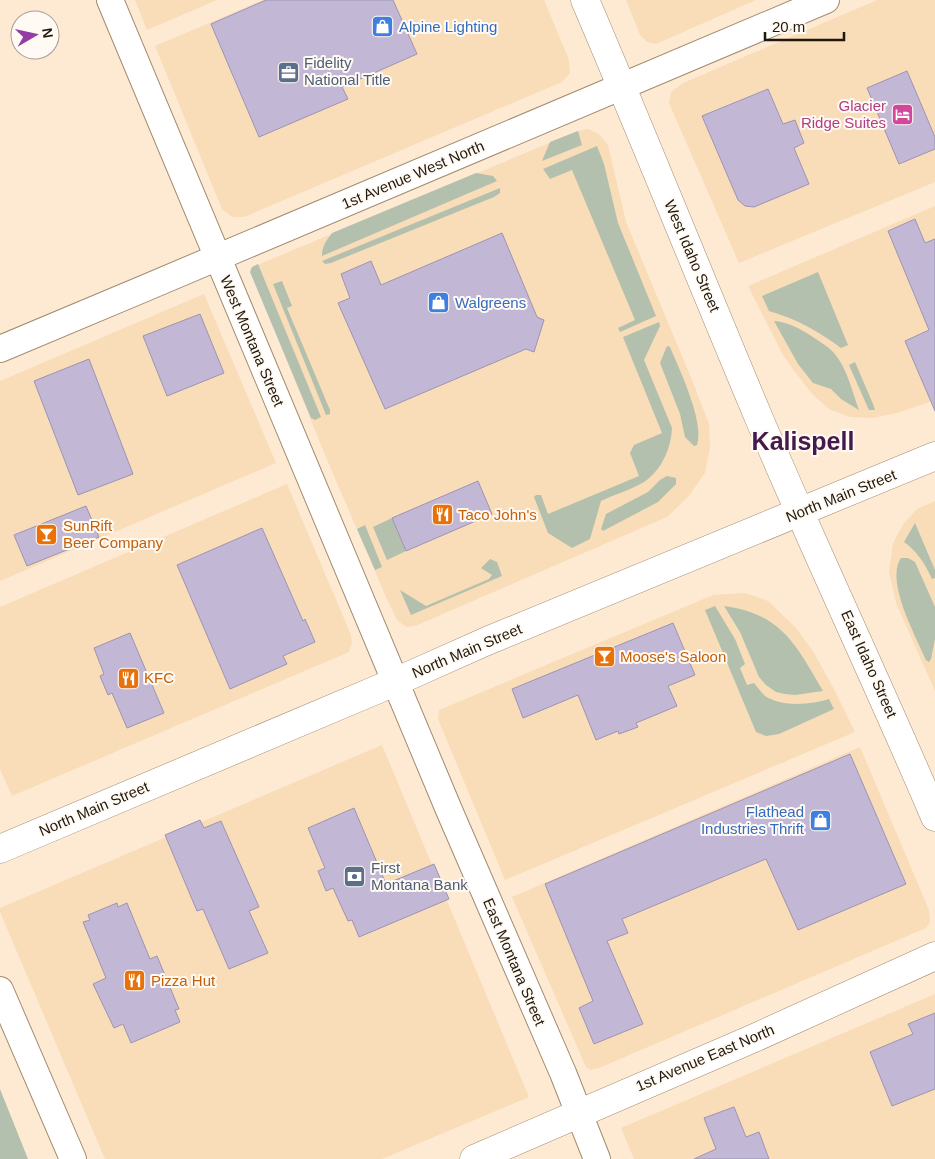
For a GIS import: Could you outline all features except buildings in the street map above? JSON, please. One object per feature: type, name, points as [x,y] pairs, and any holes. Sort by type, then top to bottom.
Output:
[{"type":"main road","name":"West Idaho Street","points":[[585,0],[800,512]]},
{"type":"main road","name":"North Main Street","points":[[0,849],[395,682],[487,641],[935,456]]},
{"type":"main road","name":"East Idaho Street","points":[[800,512],[935,817]]},
{"type":"main road","name":"1st Avenue East North","points":[[474,1159],[752,1039],[935,956]]},
{"type":"street","name":"West Montana Street","points":[[110,0],[166,132],[216,258],[308,472],[395,682]]},
{"type":"street","name":"1st Avenue West North","points":[[0,349],[826,0]]},
{"type":"street","name":"East Montana Street","points":[[395,682],[563,1073],[597,1159]]},
{"type":"street","points":[[0,990],[73,1159]]},
{"type":"shaded area","points":[[135,0],[217,0],[147,30]]},
{"type":"shaded area","points":[[263,0],[544,0],[569,60],[570,73],[562,82],[244,217],[232,217],[222,209],[155,46]]},
{"type":"shaded area","points":[[626,0],[756,0],[656,44],[647,42],[640,35]]},
{"type":"shaded area","points":[[877,0],[935,0],[935,182],[739,263],[669,103],[671,92],[683,83]]},
{"type":"shaded area","points":[[588,129],[599,134],[608,145],[626,222],[709,424],[710,447],[705,473],[688,497],[667,517],[415,626],[406,627],[397,620],[386,597],[325,455],[250,269],[578,131]]},
{"type":"shaded area","points":[[935,206],[935,400],[900,412],[873,418],[850,417],[829,409],[812,394],[783,355],[748,286]]},
{"type":"shaded area","points":[[204,294],[276,463],[0,581],[0,381]]},
{"type":"shaded area","points":[[287,484],[351,635],[352,643],[349,652],[12,796],[0,769],[0,607]]},
{"type":"shaded area","points":[[935,501],[935,691],[896,603],[889,572],[893,543],[904,523],[917,509]]},
{"type":"shaded area","points":[[745,593],[768,601],[796,628],[814,653],[855,732],[505,880],[438,719],[439,710],[713,595]]},
{"type":"shaded area","points":[[382,745],[529,1097],[382,1159],[105,1159],[0,912],[0,908]]},
{"type":"shaded area","points":[[860,747],[929,910],[930,922],[926,928],[599,1068],[591,1070],[586,1067],[512,897]]},
{"type":"shaded area","points":[[935,994],[935,1159],[634,1159],[621,1128]]},
{"type":"green space","points":[[578,131],[582,145],[542,161],[550,142]]},
{"type":"green space","points":[[597,146],[604,164],[618,223],[656,316],[620,332],[618,328],[635,320],[572,170],[550,179],[543,169]]},
{"type":"green space","points":[[476,173],[493,176],[497,181],[322,256],[325,244],[332,233]]},
{"type":"green space","points":[[500,188],[500,193],[494,197],[331,263],[325,264],[322,261]]},
{"type":"green space","points":[[258,264],[321,417],[315,420],[311,418],[250,272],[252,267]]},
{"type":"green space","points":[[818,272],[848,345],[841,348],[807,326],[769,311],[762,296]]},
{"type":"green space","points":[[282,281],[292,306],[287,308],[330,410],[330,414],[326,415],[273,284]]},
{"type":"green space","points":[[774,321],[802,330],[834,353],[846,373],[859,410],[841,399],[831,389],[813,383],[798,364]]},
{"type":"green space","points":[[659,322],[660,326],[644,360],[672,428],[667,451],[661,465],[644,482],[601,501],[590,539],[572,548],[548,533],[534,497],[541,495],[548,514],[639,476],[630,453],[634,445],[662,433],[623,337]]},
{"type":"green space","points":[[667,346],[670,347],[685,382],[694,410],[699,435],[697,445],[694,446],[685,437],[680,414],[660,363]]},
{"type":"green space","points":[[855,362],[875,410],[869,410],[849,365]]},
{"type":"green space","points":[[667,476],[676,478],[676,484],[658,502],[603,531],[601,529],[606,514],[648,492]]},
{"type":"green space","points":[[392,518],[406,551],[387,560],[373,527]]},
{"type":"green space","points":[[915,523],[935,570],[935,578],[932,579],[921,559],[904,542]]},
{"type":"green space","points":[[365,525],[382,567],[375,570],[357,529]]},
{"type":"green space","points":[[901,558],[908,558],[915,562],[935,607],[935,639],[929,662],[926,660],[909,623],[899,594],[897,568]]},
{"type":"green space","points":[[490,559],[497,562],[502,576],[411,615],[400,590],[426,606],[489,579],[492,575],[481,568]]},
{"type":"green space","points":[[715,606],[735,639],[745,664],[740,668],[747,685],[754,683],[765,696],[779,702],[805,704],[829,699],[834,709],[779,734],[766,736],[756,732],[705,610]]},
{"type":"green space","points":[[724,606],[744,610],[774,624],[795,646],[823,691],[795,695],[785,694],[776,692],[766,685],[759,677],[740,632]]},
{"type":"green space","points":[[0,1089],[28,1159],[0,1159]]},
{"type":"place","name":"Alpine Lighting","points":[[383,27]]},
{"type":"place","name":"Fidelity National Title","points":[[288,72]]},
{"type":"place","name":"Glacier Ridge Suites","points":[[902,115]]},
{"type":"place","name":"Walgreens","points":[[439,303]]},
{"type":"place","name":"Taco John's","points":[[442,515]]},
{"type":"place","name":"SunRift Beer Company","points":[[47,535]]},
{"type":"place","name":"Moose's Saloon","points":[[604,657]]},
{"type":"place","name":"KFC","points":[[128,678]]},
{"type":"place","name":"Flathead Industries Thrift","points":[[820,821]]},
{"type":"place","name":"First Montana Bank","points":[[355,877]]},
{"type":"place","name":"Pizza Hut","points":[[135,981]]},
{"type":"district","name":"Kalispell","points":[[803,441]]}]
